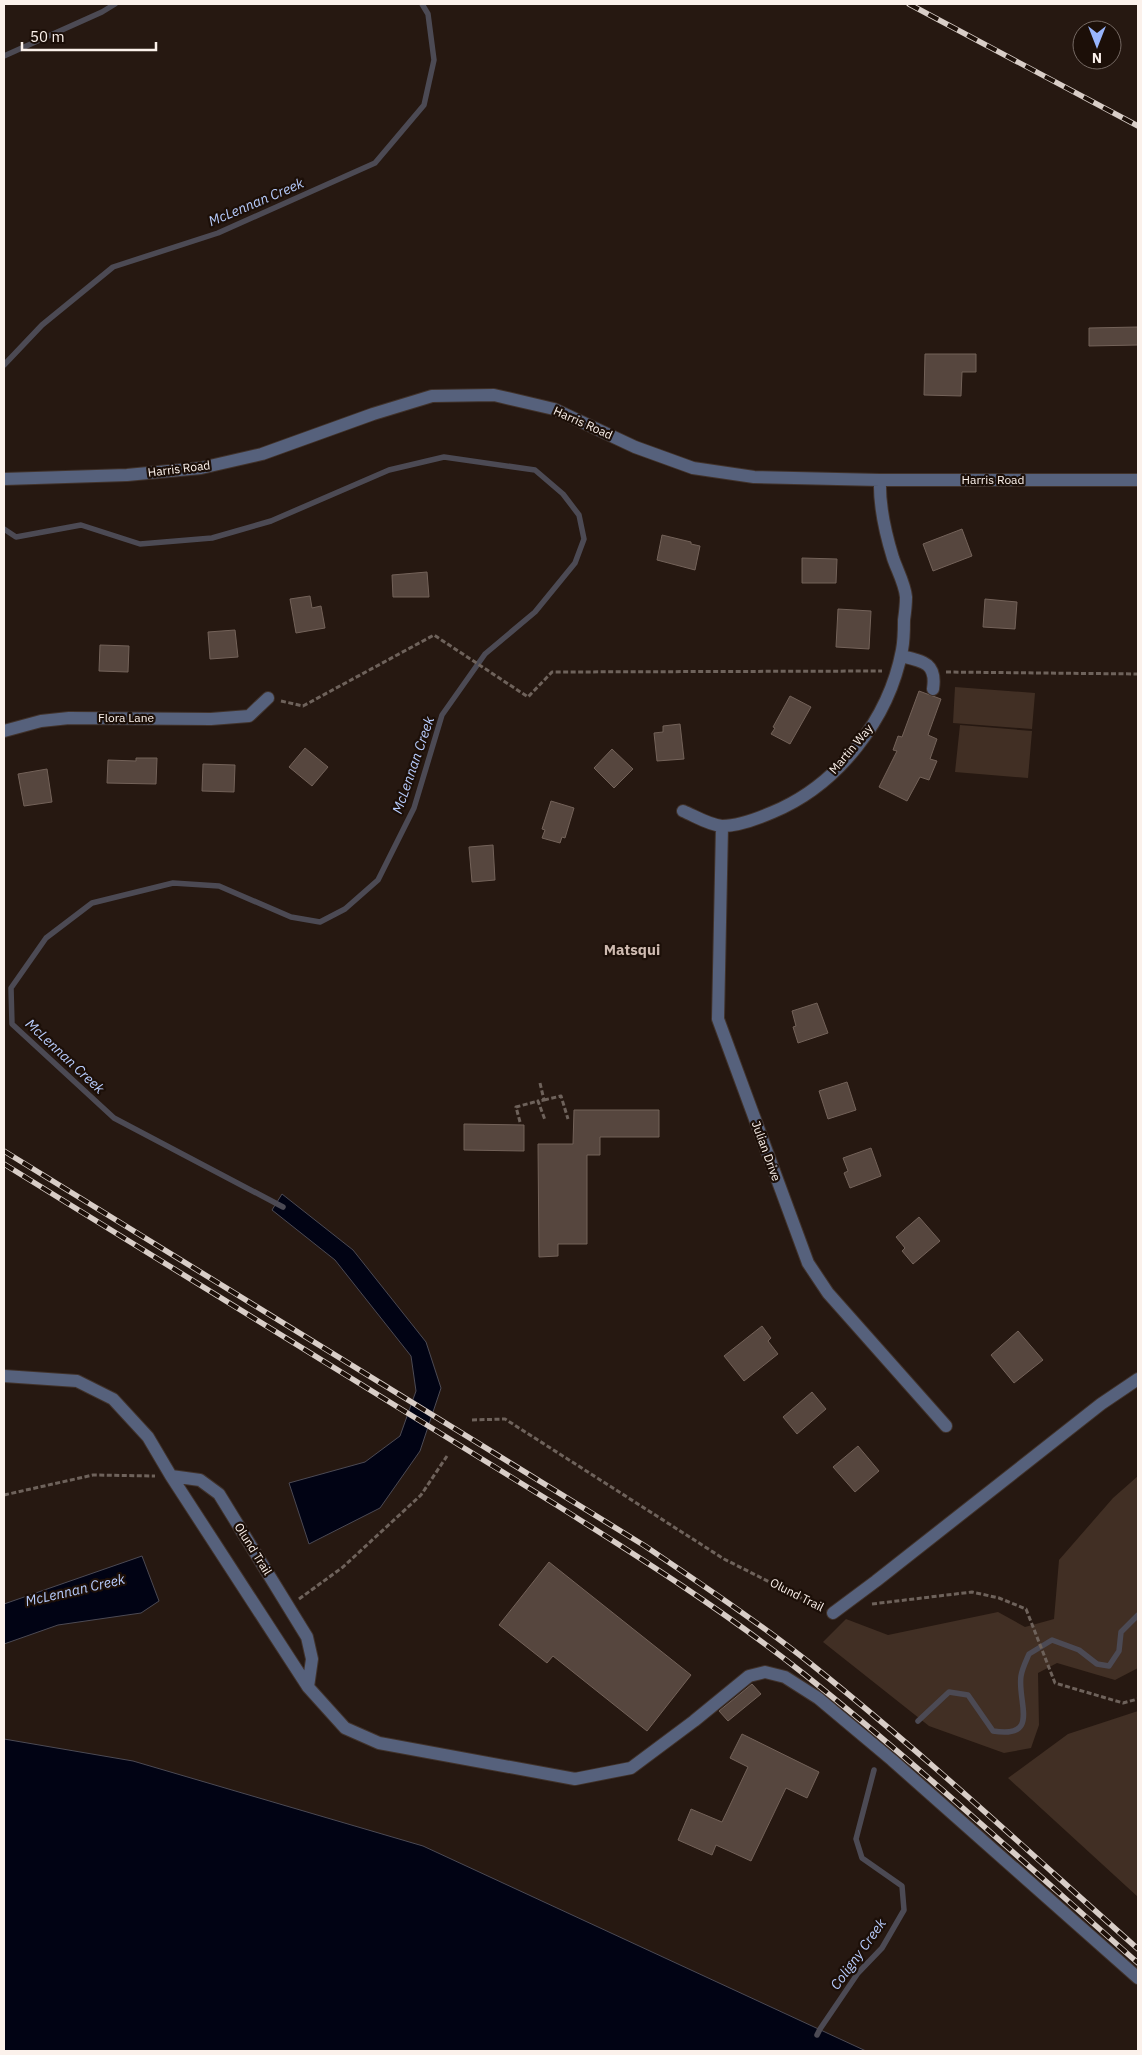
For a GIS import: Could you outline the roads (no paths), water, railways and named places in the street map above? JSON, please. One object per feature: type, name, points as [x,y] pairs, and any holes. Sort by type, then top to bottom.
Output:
[{"type":"street","name":"Harris Road","points":[[4,479],[127,475],[201,468],[262,454],[373,414],[432,396],[494,394],[554,409],[635,447],[694,468],[754,477],[880,480],[1138,480]]},
{"type":"street","name":"Martin Way","points":[[683,811],[706,822],[722,826],[753,821],[789,806],[814,790],[859,744],[888,696],[898,671],[901,656],[906,596],[892,556],[880,503],[880,480]]},
{"type":"street","points":[[901,656],[918,660],[930,666],[933,671],[933,689]]},
{"type":"street","name":"Flora Lane","points":[[4,731],[41,720],[69,718],[211,719],[249,716],[268,698]]},
{"type":"street","name":"Julian Drive","points":[[722,826],[718,1019],[808,1263],[828,1293],[946,1426]]},
{"type":"street","points":[[4,1376],[77,1381],[113,1399],[148,1437],[171,1476],[308,1687],[345,1728],[379,1743],[575,1779],[631,1768],[694,1721],[749,1676],[765,1672],[786,1677],[818,1698],[892,1760],[1138,1978]]},
{"type":"street","points":[[833,1613],[876,1582],[1101,1404],[1138,1379]]},
{"type":"street","name":"Olund Trail","points":[[171,1476],[200,1480],[219,1494],[307,1637],[312,1659],[308,1687]]},
{"type":"water","points":[[282,1194],[353,1250],[426,1342],[441,1388],[420,1451],[380,1508],[309,1544],[289,1483],[365,1462],[400,1436],[416,1391],[411,1356],[335,1260],[272,1210]]},
{"type":"water","points":[[142,1556],[159,1601],[141,1613],[58,1625],[4,1644],[4,1604]]},
{"type":"water","points":[[4,1739],[133,1761],[423,1846],[866,2051],[4,2051]]},
{"type":"waterway","name":"McLennan Creek","points":[[4,56],[102,12],[115,4]]},
{"type":"waterway","name":"McLennan Creek","points":[[4,365],[42,325],[113,267],[218,233],[375,163],[424,105],[434,60],[428,14],[422,4]]},
{"type":"waterway","name":"McLennan Creek","points":[[4,529],[16,537],[81,525],[140,544],[212,538],[271,521],[389,470],[444,457],[535,470],[563,494],[579,515],[584,539],[575,563],[535,612],[485,654],[442,715],[414,808],[378,880],[345,909],[320,922],[291,917],[219,886],[173,883],[92,903],[46,938],[11,988],[12,1024],[114,1118],[283,1207]]},
{"type":"waterway","name":"Coligny Creek","points":[[918,1721],[949,1692],[968,1695],[993,1731],[1008,1732],[1017,1729],[1022,1724],[1024,1716],[1021,1676],[1029,1654],[1052,1640],[1079,1650],[1097,1664],[1109,1666],[1119,1651],[1121,1632],[1138,1615]]},
{"type":"waterway","name":"Coligny Creek","points":[[817,2035],[858,1973],[882,1948],[904,1910],[902,1886],[862,1858],[856,1839],[874,1770]]},
{"type":"railway","points":[[909,4],[1138,126]]},
{"type":"railway","points":[[4,1151],[645,1546],[771,1633],[895,1733],[1138,1949]]},
{"type":"railway","points":[[4,1164],[558,1506],[652,1566],[744,1629],[804,1674],[889,1744],[1138,1963]]},
{"type":"district","name":"Matsqui","points":[[632,950]]}]
